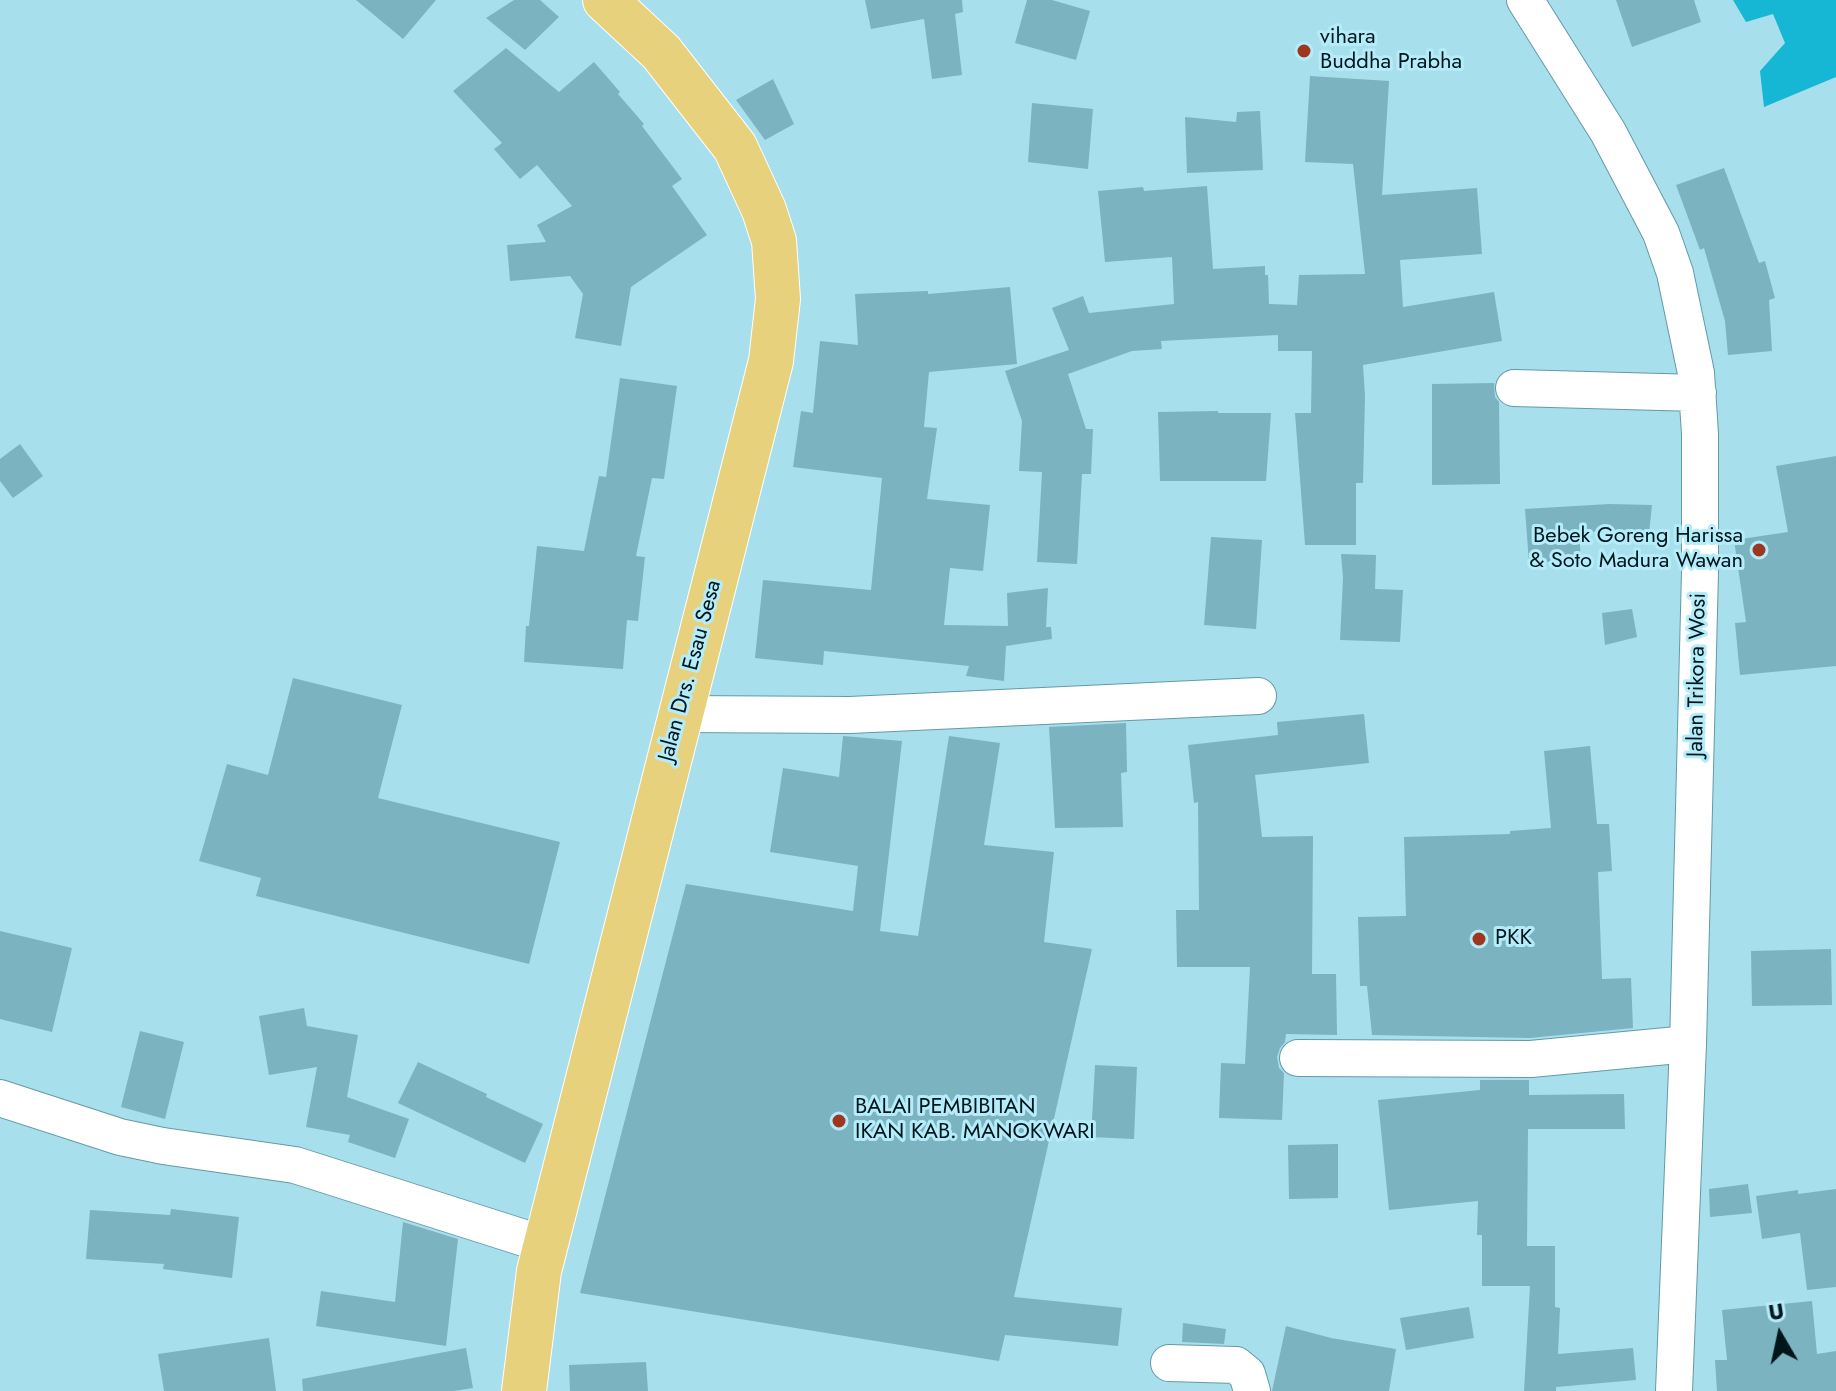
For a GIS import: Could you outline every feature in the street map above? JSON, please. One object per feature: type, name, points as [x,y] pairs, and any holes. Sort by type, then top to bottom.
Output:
[{"type":"highway","name":"Jalan Drs. Esau Sesa","points":[[524,1391],[539,1271],[771,361],[778,299],[774,241],[764,210],[735,147],[661,52],[605,0]]},
{"type":"street","name":"Jalan Trikora Wosi","points":[[1525,0],[1608,132],[1661,233],[1677,283],[1693,352],[1698,393],[1700,572],[1688,1044],[1674,1391]]},
{"type":"street","points":[[1514,388],[1698,393]]},
{"type":"street","points":[[679,714],[850,715],[1258,696]]},
{"type":"street","points":[[1298,1058],[1531,1059],[1688,1044]]},
{"type":"street","points":[[0,1098],[120,1137],[295,1165],[546,1245]]},
{"type":"street","points":[[1169,1363],[1236,1365],[1247,1374],[1252,1391]]},
{"type":"water","points":[[1733,0],[1836,0],[1836,77],[1764,107],[1760,71],[1785,43],[1773,14],[1746,22]]},
{"type":"building","points":[[356,0],[436,0],[403,39]]},
{"type":"building","points":[[514,0],[540,0],[559,17],[525,50],[486,18]]},
{"type":"building","points":[[865,0],[962,0],[963,12],[955,14],[962,75],[932,79],[924,19],[871,29]]},
{"type":"building","points":[[1027,0],[1052,0],[1090,11],[1076,60],[1015,43]]},
{"type":"building","points":[[1616,0],[1694,0],[1701,22],[1632,47]]},
{"type":"building","points":[[506,48],[559,92],[594,62],[620,92],[618,94],[644,124],[642,126],[682,179],[672,186],[707,235],[631,287],[621,346],[575,338],[583,294],[570,276],[510,281],[507,245],[546,242],[537,225],[572,206],[537,165],[520,179],[494,149],[502,143],[453,91]]},
{"type":"building","points":[[1310,76],[1389,81],[1382,195],[1477,188],[1482,254],[1400,260],[1403,307],[1494,292],[1502,341],[1363,365],[1363,483],[1356,483],[1356,545],[1305,545],[1295,413],[1311,413],[1312,351],[1278,351],[1278,335],[1161,341],[1162,349],[1132,351],[1068,374],[1086,429],[1093,429],[1091,474],[1082,474],[1077,564],[1037,562],[1042,472],[1019,471],[1022,421],[1005,371],[1069,350],[1052,308],[1083,296],[1089,313],[1174,304],[1172,257],[1105,262],[1098,191],[1207,186],[1213,269],[1265,266],[1269,304],[1297,305],[1299,275],[1365,274],[1353,164],[1305,162]]},
{"type":"building","points":[[773,79],[794,124],[765,140],[736,100]]},
{"type":"building","points":[[1032,103],[1093,109],[1088,169],[1028,162]]},
{"type":"building","points":[[1260,111],[1263,170],[1187,173],[1185,117],[1236,122],[1237,112]]},
{"type":"building","points":[[1724,168],[1759,263],[1765,261],[1775,298],[1769,300],[1772,351],[1728,355],[1725,321],[1704,248],[1700,250],[1676,185]]},
{"type":"building","points":[[1010,287],[1017,364],[929,372],[924,427],[937,428],[927,499],[990,505],[983,571],[950,568],[944,625],[1008,626],[1007,593],[1048,588],[1046,627],[1051,627],[1052,639],[1006,646],[1004,681],[966,676],[969,666],[824,651],[823,665],[755,658],[763,580],[871,590],[882,478],[793,467],[801,411],[813,413],[820,341],[858,345],[855,294],[928,291],[928,294]]},
{"type":"building","points":[[620,378],[677,386],[664,479],[652,478],[636,556],[645,557],[638,621],[627,620],[623,669],[524,662],[537,546],[584,551],[599,476],[606,477]]},
{"type":"building","points":[[1494,383],[1495,397],[1499,402],[1500,484],[1432,485],[1432,384]]},
{"type":"building","points":[[1158,412],[1271,413],[1266,481],[1160,481]]},
{"type":"building","points":[[20,444],[43,476],[13,498],[0,481],[0,459]]},
{"type":"building","points":[[1836,456],[1836,666],[1740,675],[1735,623],[1746,622],[1734,540],[1788,532],[1776,466]]},
{"type":"building","points":[[1652,505],[1649,534],[1579,531],[1581,560],[1529,563],[1525,509]]},
{"type":"building","points":[[1211,537],[1262,540],[1256,629],[1204,625]]},
{"type":"building","points":[[1341,554],[1376,555],[1375,589],[1403,590],[1400,642],[1340,640]]},
{"type":"building","points":[[1632,609],[1637,637],[1605,645],[1602,613]]},
{"type":"building","points":[[293,678],[402,705],[378,798],[560,842],[529,964],[256,896],[261,878],[199,861],[227,764],[268,775]]},
{"type":"building","points":[[1364,714],[1369,763],[1255,775],[1262,837],[1313,836],[1312,974],[1336,974],[1337,1035],[1286,1034],[1277,1057],[1279,1068],[1284,1073],[1282,1120],[1219,1118],[1221,1063],[1245,1064],[1250,967],[1177,967],[1176,910],[1199,910],[1198,802],[1194,803],[1188,745],[1278,735],[1277,722]]},
{"type":"building","points":[[1126,723],[1127,772],[1121,773],[1123,827],[1055,828],[1049,727]]},
{"type":"building","name":"BALAI PEMBIBITAN IKAN KAB. MANOKWARI","points":[[843,736],[902,741],[880,931],[918,936],[949,736],[1000,743],[984,845],[1054,852],[1044,942],[1092,949],[1014,1297],[1122,1308],[1118,1346],[1005,1335],[999,1361],[580,1293],[686,884],[853,911],[858,866],[770,852],[783,768],[839,777]]},
{"type":"building","points":[[1590,746],[1597,824],[1609,824],[1612,871],[1598,872],[1602,979],[1631,978],[1633,1028],[1530,1038],[1372,1035],[1367,986],[1360,986],[1358,917],[1406,916],[1404,837],[1510,834],[1510,831],[1551,828],[1544,751]]},
{"type":"building","points":[[0,931],[72,948],[52,1032],[0,1019]]},
{"type":"building","points":[[1831,949],[1832,1005],[1752,1006],[1751,951]]},
{"type":"building","points":[[304,1008],[307,1026],[358,1035],[347,1097],[409,1119],[395,1158],[348,1142],[350,1135],[306,1127],[317,1067],[269,1075],[259,1016]]},
{"type":"building","points":[[140,1031],[184,1042],[165,1119],[121,1107]]},
{"type":"building","points":[[418,1062],[543,1124],[525,1163],[398,1103]]},
{"type":"building","points":[[1095,1065],[1137,1067],[1134,1139],[1091,1137]]},
{"type":"building","points":[[1480,1080],[1529,1080],[1529,1095],[1624,1094],[1625,1129],[1528,1129],[1527,1246],[1555,1246],[1555,1307],[1560,1308],[1558,1354],[1633,1348],[1636,1380],[1556,1387],[1556,1391],[1524,1391],[1530,1286],[1482,1286],[1482,1235],[1477,1235],[1478,1201],[1389,1210],[1378,1100],[1480,1090]]},
{"type":"building","points":[[1338,1144],[1338,1198],[1289,1199],[1288,1145]]},
{"type":"building","points":[[1748,1184],[1752,1213],[1710,1217],[1709,1189]]},
{"type":"building","points":[[1836,1189],[1836,1287],[1807,1290],[1800,1233],[1762,1239],[1756,1196]]},
{"type":"building","points":[[171,1209],[239,1217],[232,1278],[163,1269],[164,1264],[86,1259],[90,1210],[170,1215]]},
{"type":"building","points":[[403,1222],[458,1239],[446,1346],[316,1326],[321,1291],[395,1302]]},
{"type":"building","points":[[1812,1301],[1817,1354],[1836,1351],[1836,1391],[1717,1391],[1715,1360],[1727,1360],[1722,1310]]},
{"type":"building","points":[[1469,1307],[1474,1338],[1406,1350],[1400,1318]]},
{"type":"building","points":[[1183,1323],[1226,1329],[1224,1344],[1182,1342]]},
{"type":"building","points":[[1286,1326],[1331,1338],[1396,1349],[1389,1391],[1272,1391]]},
{"type":"building","points":[[269,1338],[276,1391],[164,1391],[158,1354]]},
{"type":"building","points":[[466,1348],[473,1388],[454,1391],[303,1391],[302,1379]]},
{"type":"building","points":[[646,1362],[648,1391],[570,1391],[569,1365]]},
{"type":"place","name":"vihara Buddha Prabha","points":[[1304,51]]},
{"type":"place","name":"Bebek Goreng Harissa & Soto Madura Wawan","points":[[1759,550]]},
{"type":"place","name":"PKK","points":[[1479,939]]},
{"type":"place","name":"BALAI PEMBIBITAN IKAN KAB. MANOKWARI","points":[[839,1121]]}]
